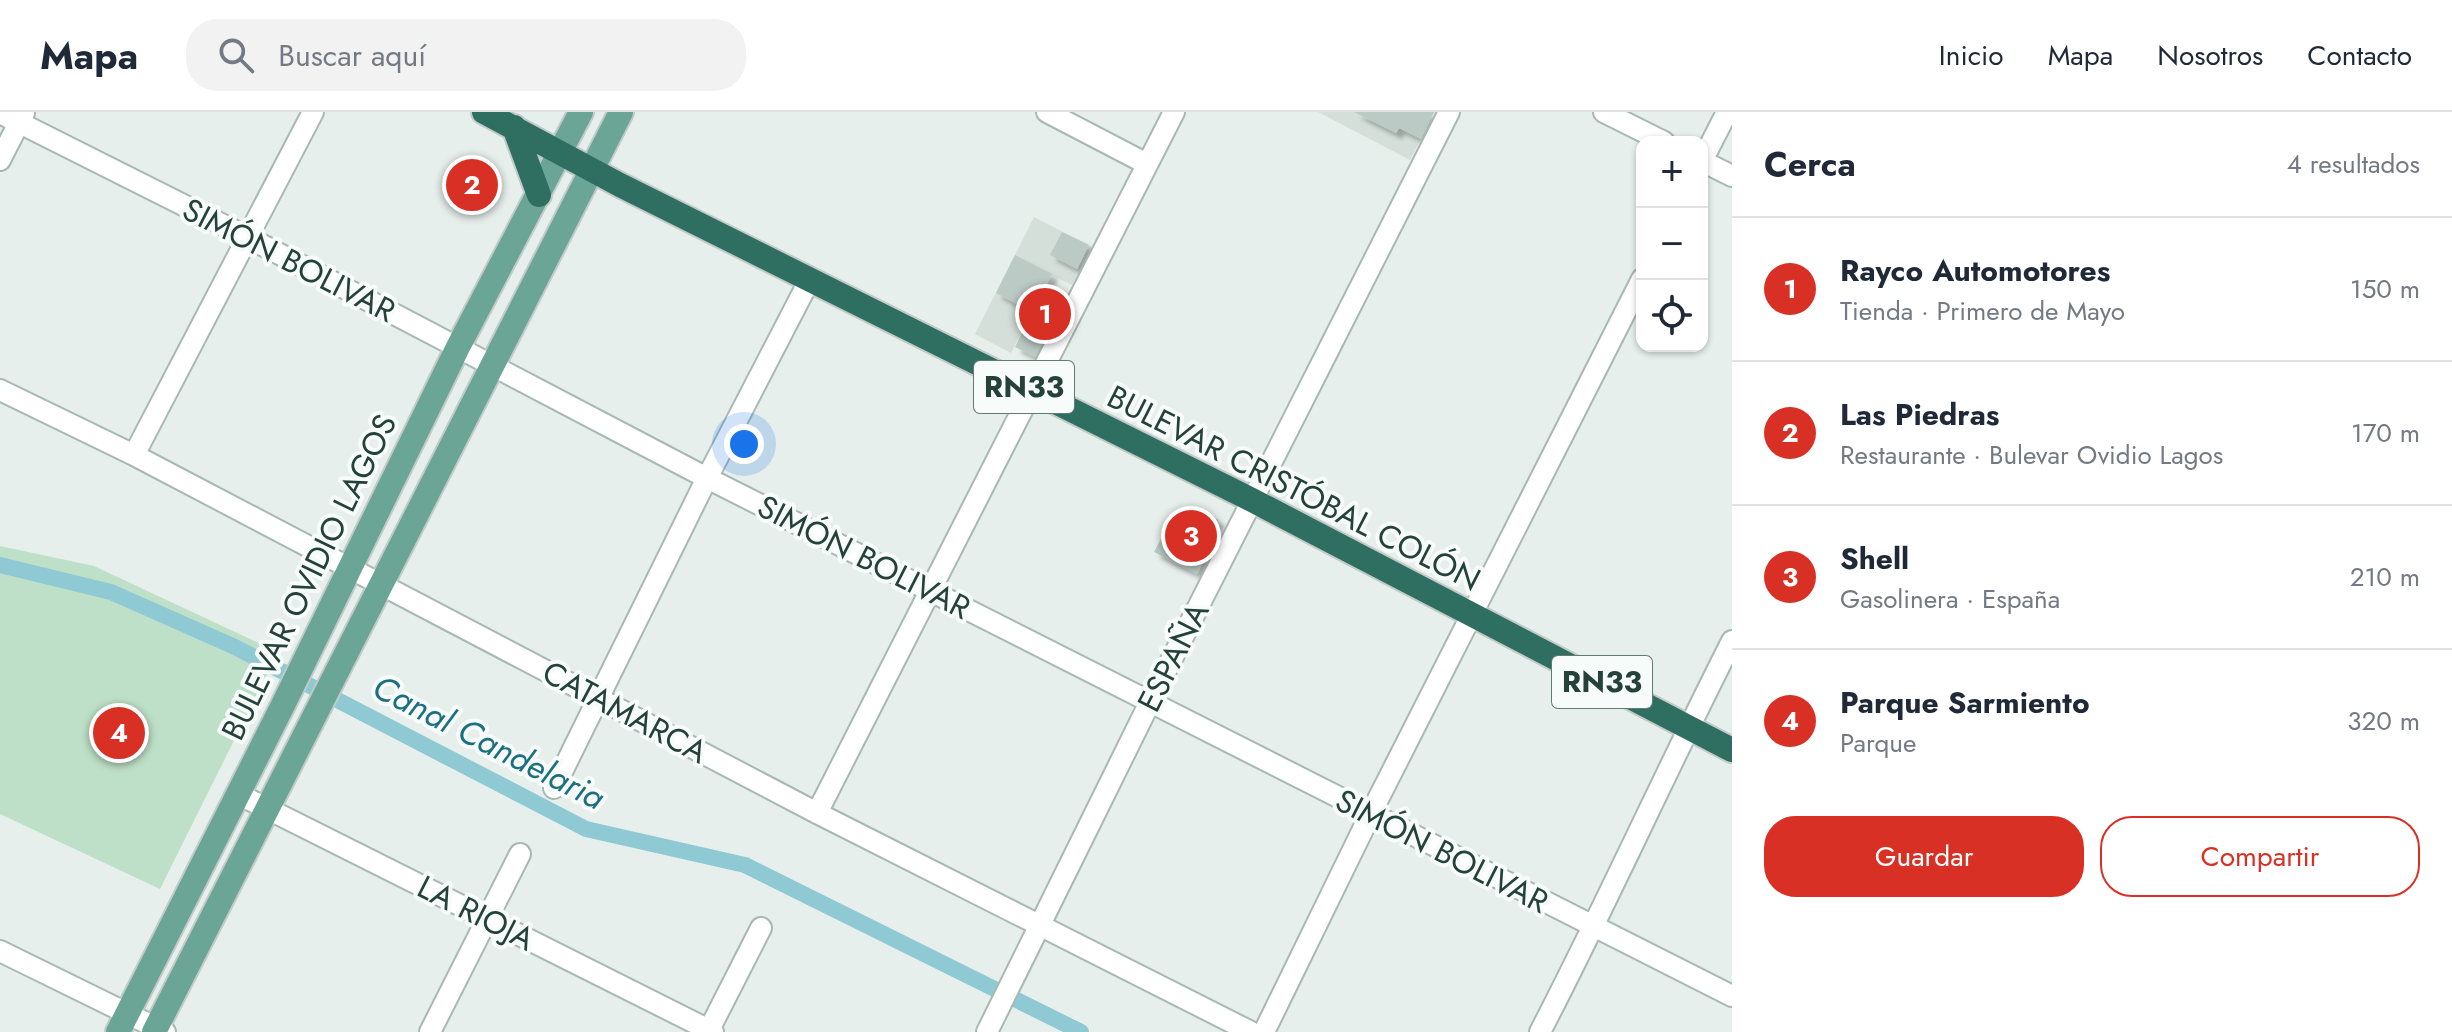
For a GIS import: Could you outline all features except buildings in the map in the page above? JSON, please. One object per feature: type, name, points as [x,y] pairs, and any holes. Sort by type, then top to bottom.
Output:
[{"type":"highway","name":"BULEVAR CRISTÓBAL COLÓN","points":[[484,112],[620,185],[1252,500],[1732,750]]},
{"type":"highway","points":[[514,127],[539,195]]},
{"type":"main road","name":"BULEVAR OVIDIO LAGOS","points":[[123,1022],[458,347],[581,112]]},
{"type":"main road","name":"BULEVAR OVIDIO LAGOS","points":[[159,1031],[267,808],[621,112]]},
{"type":"street","points":[[134,455],[313,112]]},
{"type":"street","points":[[1047,112],[1147,164]]},
{"type":"street","points":[[817,813],[1174,112]]},
{"type":"street","name":"ESPAÑA","points":[[988,1031],[1150,702],[1449,112]]},
{"type":"street","points":[[1604,112],[1652,136]]},
{"type":"street","points":[[1708,149],[1727,112]]},
{"type":"street","name":"SIMÓN BOLIVAR","points":[[0,113],[22,117],[707,478],[1732,996]]},
{"type":"street","points":[[0,160],[22,117]]},
{"type":"street","points":[[1708,164],[1732,176]]},
{"type":"street","points":[[554,788],[707,478],[810,279]]},
{"type":"street","points":[[1264,1032],[1370,815],[1641,280]]},
{"type":"street","name":"CATAMARCA","points":[[0,390],[134,455],[817,813],[1251,1032]]},
{"type":"street","points":[[1540,1032],[1594,928],[1732,641]]},
{"type":"street","name":"LA RIOJA","points":[[238,794],[710,1031]]},
{"type":"street","points":[[430,1032],[520,854]]},
{"type":"street","points":[[710,1031],[761,928]]},
{"type":"street","points":[[0,951],[123,1022],[159,1031]]},
{"type":"shaded area","points":[[1318,112],[1435,112],[1410,160]]},
{"type":"shaded area","points":[[1034,217],[1092,247],[1072,285],[1051,275],[1011,353],[975,334]]},
{"type":"green space","points":[[0,546],[94,566],[278,652],[160,889],[0,814]]},
{"type":"waterway","name":"Canal Candelaria","points":[[0,565],[111,592],[235,647],[586,829],[745,865],[1081,1032]]},
{"type":"place","name":"Las Piedras","points":[[472,185]]},
{"type":"place","name":"Rayco Automotores","points":[[1045,314]]},
{"type":"place","name":"Shell","points":[[1191,536]]},
{"type":"place","name":"Parque Sarmiento","points":[[119,733]]}]
